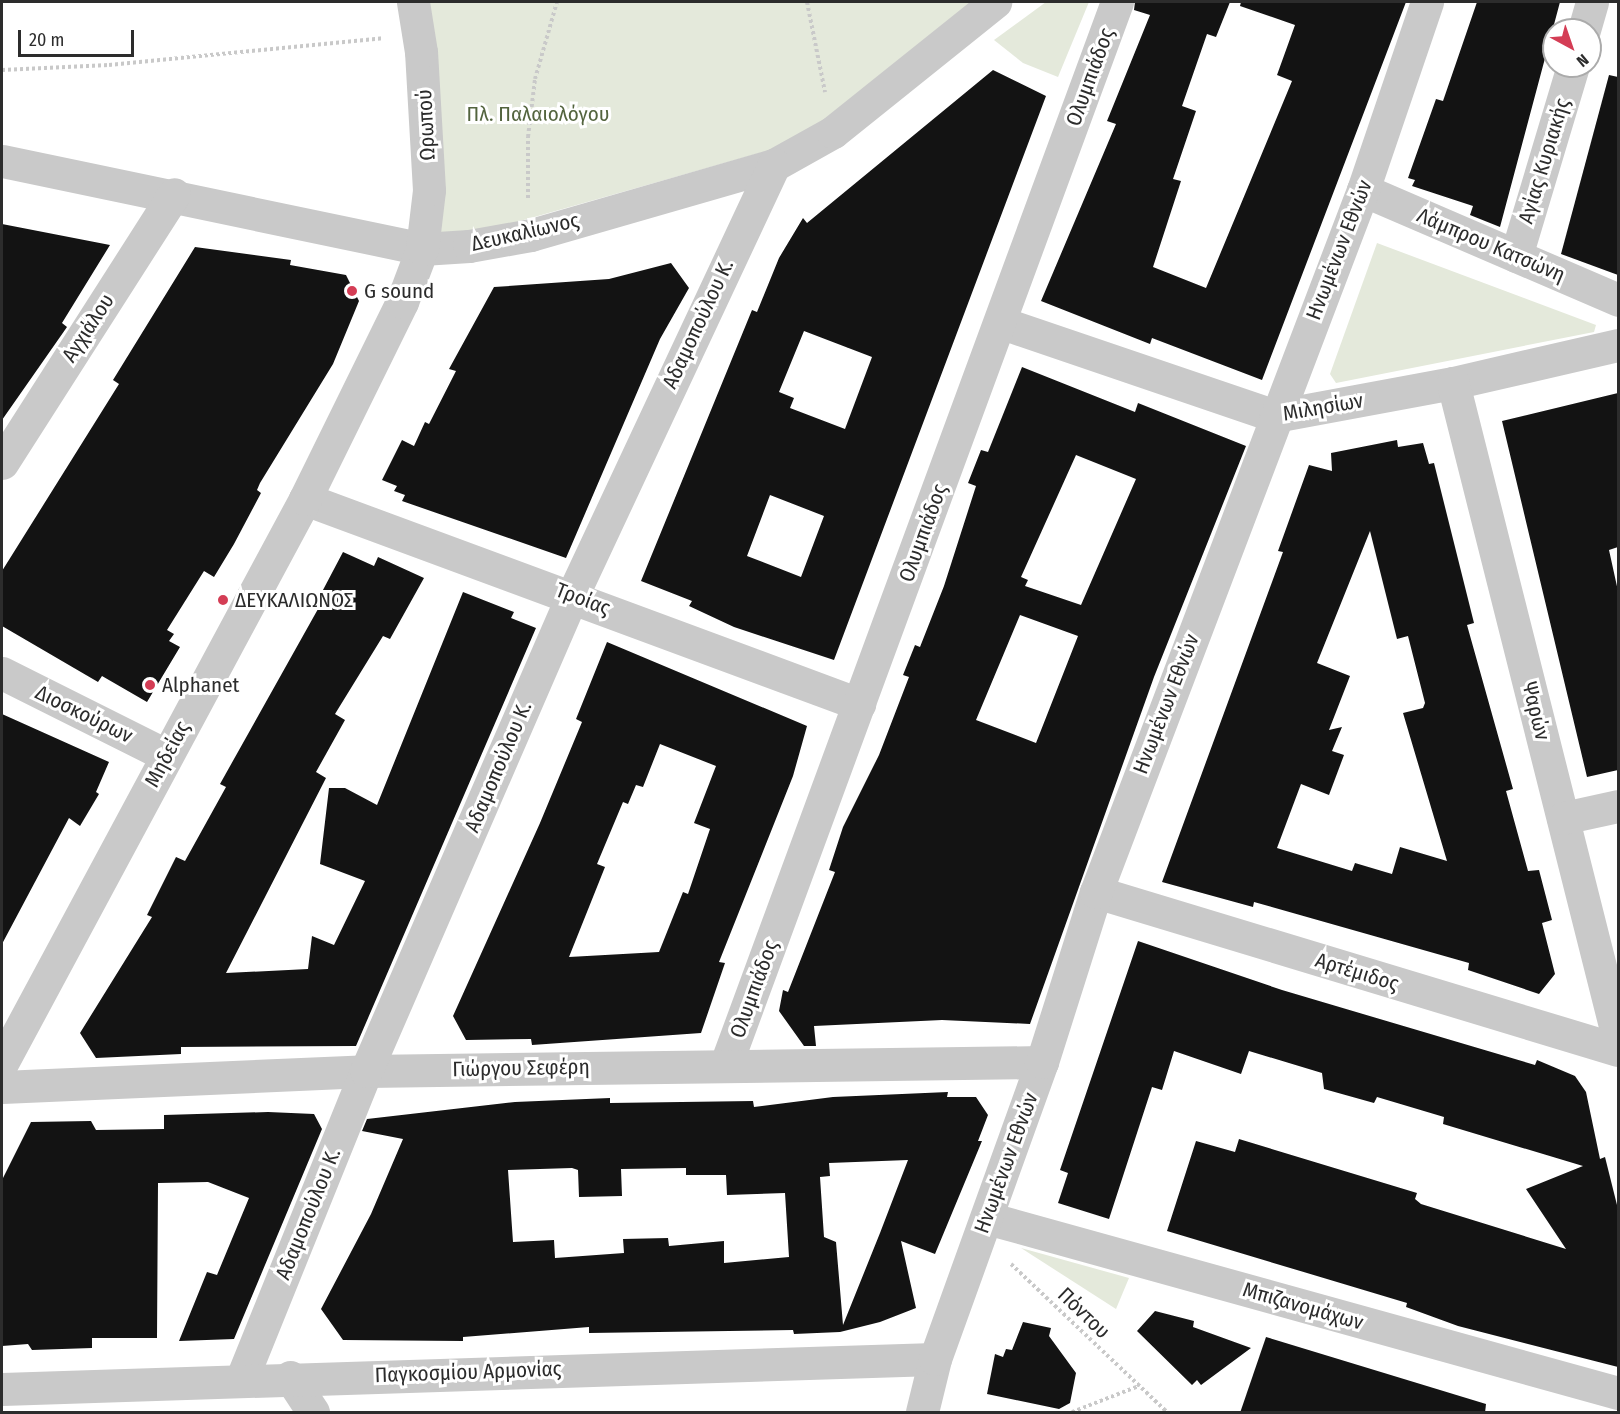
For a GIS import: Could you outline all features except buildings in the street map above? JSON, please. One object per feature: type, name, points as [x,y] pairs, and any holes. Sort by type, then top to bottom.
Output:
[{"type":"street","name":"Ωρωπού","points":[[413,2],[422,52],[429,190],[422,249]]},
{"type":"street","name":"Δευκαλίωνος","points":[[2,161],[174,194],[422,249],[531,235],[774,165],[833,132],[995,2]]},
{"type":"street","name":"Ολυμπιάδος","points":[[726,1064],[1002,323],[1117,2]]},
{"type":"street","name":"Ηνωμένων Εθνών","points":[[922,1413],[935,1359],[1042,1062],[1096,892],[1275,416],[1363,190],[1427,2]]},
{"type":"street","points":[[1587,18],[1592,2]]},
{"type":"street","name":"Αγίας Κυριακής","points":[[1516,256],[1569,78]]},
{"type":"street","name":"Αδαμοπούλου Κ.","points":[[242,1378],[366,1071],[573,594],[774,165]]},
{"type":"street","name":"Λάμπρου Κατσώνη","points":[[1363,190],[1618,300]]},
{"type":"street","name":"Αγχιάλου","points":[[2,463],[174,194]]},
{"type":"street","name":"Μηδείας","points":[[2,1063],[305,499],[402,302],[422,249]]},
{"type":"street","name":"Μιλησίων","points":[[1002,323],[1275,416],[1453,383],[1618,345]]},
{"type":"street","name":"Ψαρών","points":[[1453,383],[1618,1038]]},
{"type":"street","name":"Τροίας","points":[[305,499],[573,594],[859,704]]},
{"type":"street","name":"Διοσκούρων","points":[[2,673],[166,755]]},
{"type":"street","points":[[1563,818],[1618,806]]},
{"type":"street","name":"Αρτέμιδος","points":[[1096,892],[1618,1050]]},
{"type":"street","name":"Γιώργου Σεφέρη","points":[[2,1088],[366,1071],[726,1064],[1042,1062]]},
{"type":"street","name":"Μπιζανομάχων","points":[[984,1226],[1618,1394]]},
{"type":"street","name":"Παγκοσμίου Αρμονίας","points":[[2,1389],[242,1378],[935,1359]]},
{"type":"street","points":[[290,1377],[313,1413]]},
{"type":"path","points":[[531,235],[528,137],[535,79],[557,2]]},
{"type":"path","points":[[807,2],[833,132]]},
{"type":"path","points":[[2,70],[109,64],[388,38]]},
{"type":"path","name":"Πόντου","points":[[984,1226],[1167,1413]]},
{"type":"path","points":[[1072,1413],[1139,1386]]},
{"type":"green space","name":"Πλ. Παλαιολόγου","points":[[413,2],[995,2],[833,132],[422,249]]},
{"type":"green space","points":[[1046,2],[1089,2],[1058,77],[1023,63],[994,40]]},
{"type":"green space","points":[[1377,243],[1596,325],[1594,332],[1336,383],[1330,374]]},
{"type":"green space","points":[[1021,1248],[1129,1278],[1116,1309]]},
{"type":"place","name":"G sound","points":[[352,291]]},
{"type":"place","name":"ΔΕΥΚΑΛΙΩΝΟΣ","points":[[223,600]]},
{"type":"place","name":"Alphanet","points":[[150,685]]}]
